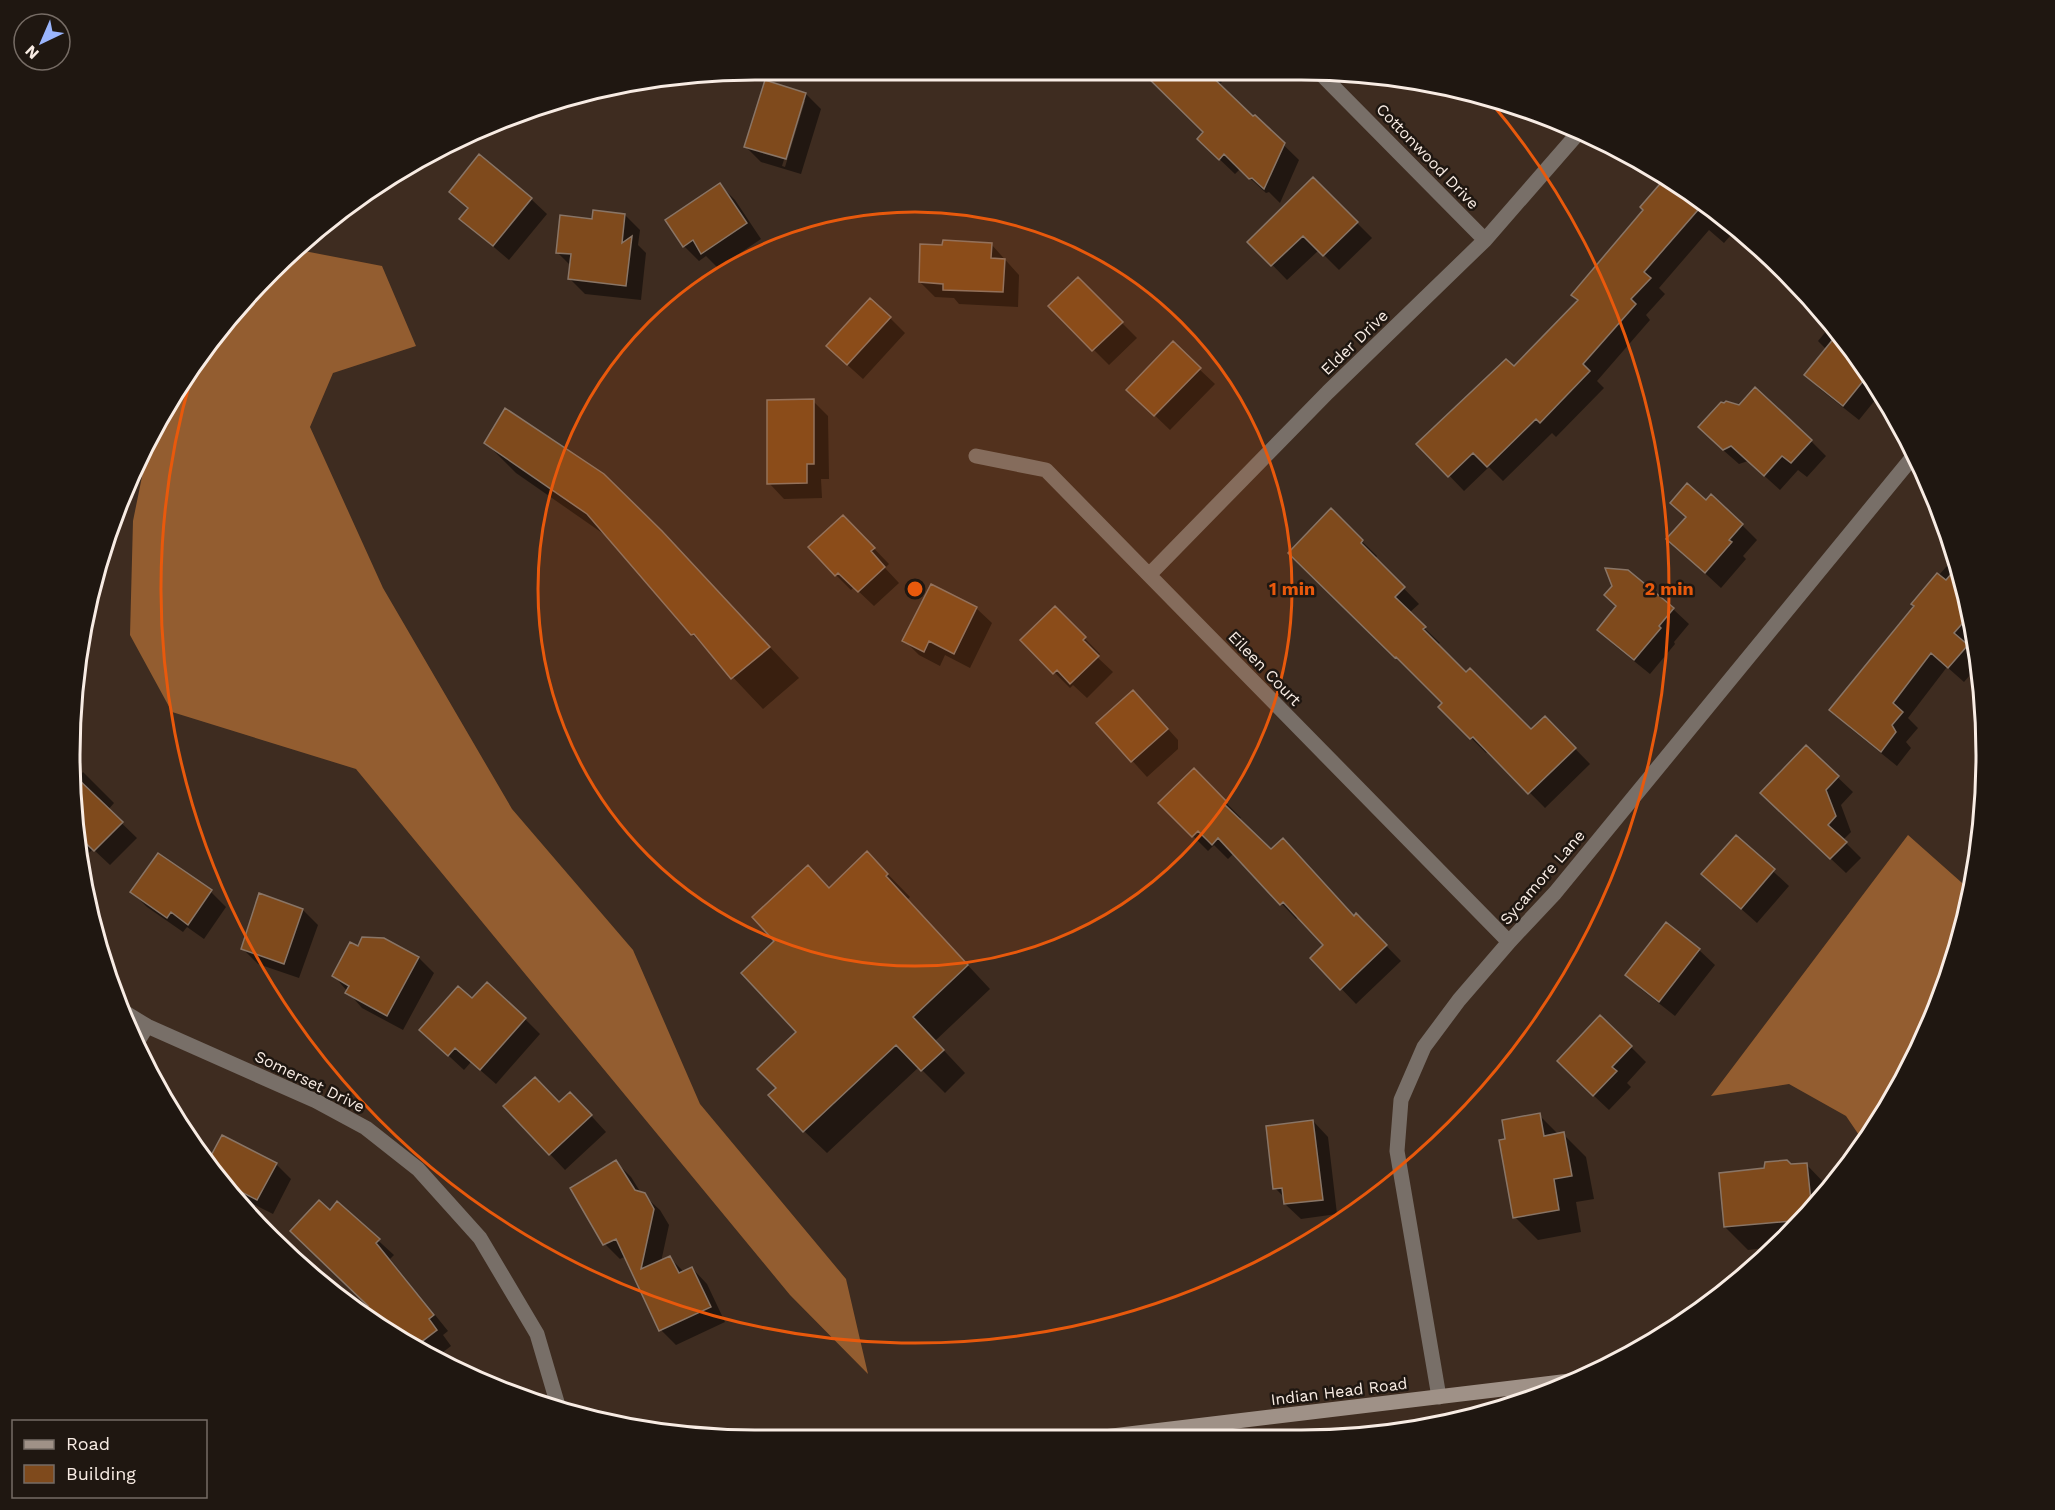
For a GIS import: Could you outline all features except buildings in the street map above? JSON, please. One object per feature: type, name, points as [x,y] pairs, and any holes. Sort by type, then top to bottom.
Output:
[{"type":"main road","name":"Indian Head Road","points":[[1162,1430],[1546,1384]]},
{"type":"street","name":"Cottonwood Drive","points":[[1328,81],[1485,240]]},
{"type":"street","name":"Elder Drive","points":[[1149,575],[1328,392],[1485,240],[1574,138]]},
{"type":"street","name":"Eileen Court","points":[[976,456],[1046,470],[1509,942]]},
{"type":"street","name":"Sycamore Lane","points":[[1438,1397],[1397,1150],[1401,1100],[1424,1047],[1459,1000],[1555,893],[1909,462]]},
{"type":"street","name":"Somerset Drive","points":[[132,1017],[147,1026],[316,1101],[366,1128],[418,1169],[480,1238],[537,1334],[555,1400]]},
{"type":"street","points":[[141,1036],[147,1026]]},
{"type":"shaded area","points":[[305,251],[382,266],[416,346],[333,373],[310,427],[383,588],[512,809],[633,950],[700,1104],[846,1279],[868,1374],[790,1295],[356,769],[172,712],[130,635],[133,521],[144,467],[170,417],[219,344],[277,277]]},
{"type":"shaded area","points":[[1908,835],[1963,884],[1940,972],[1924,1014],[1885,1093],[1859,1135],[1846,1116],[1789,1084],[1711,1096]]}]
